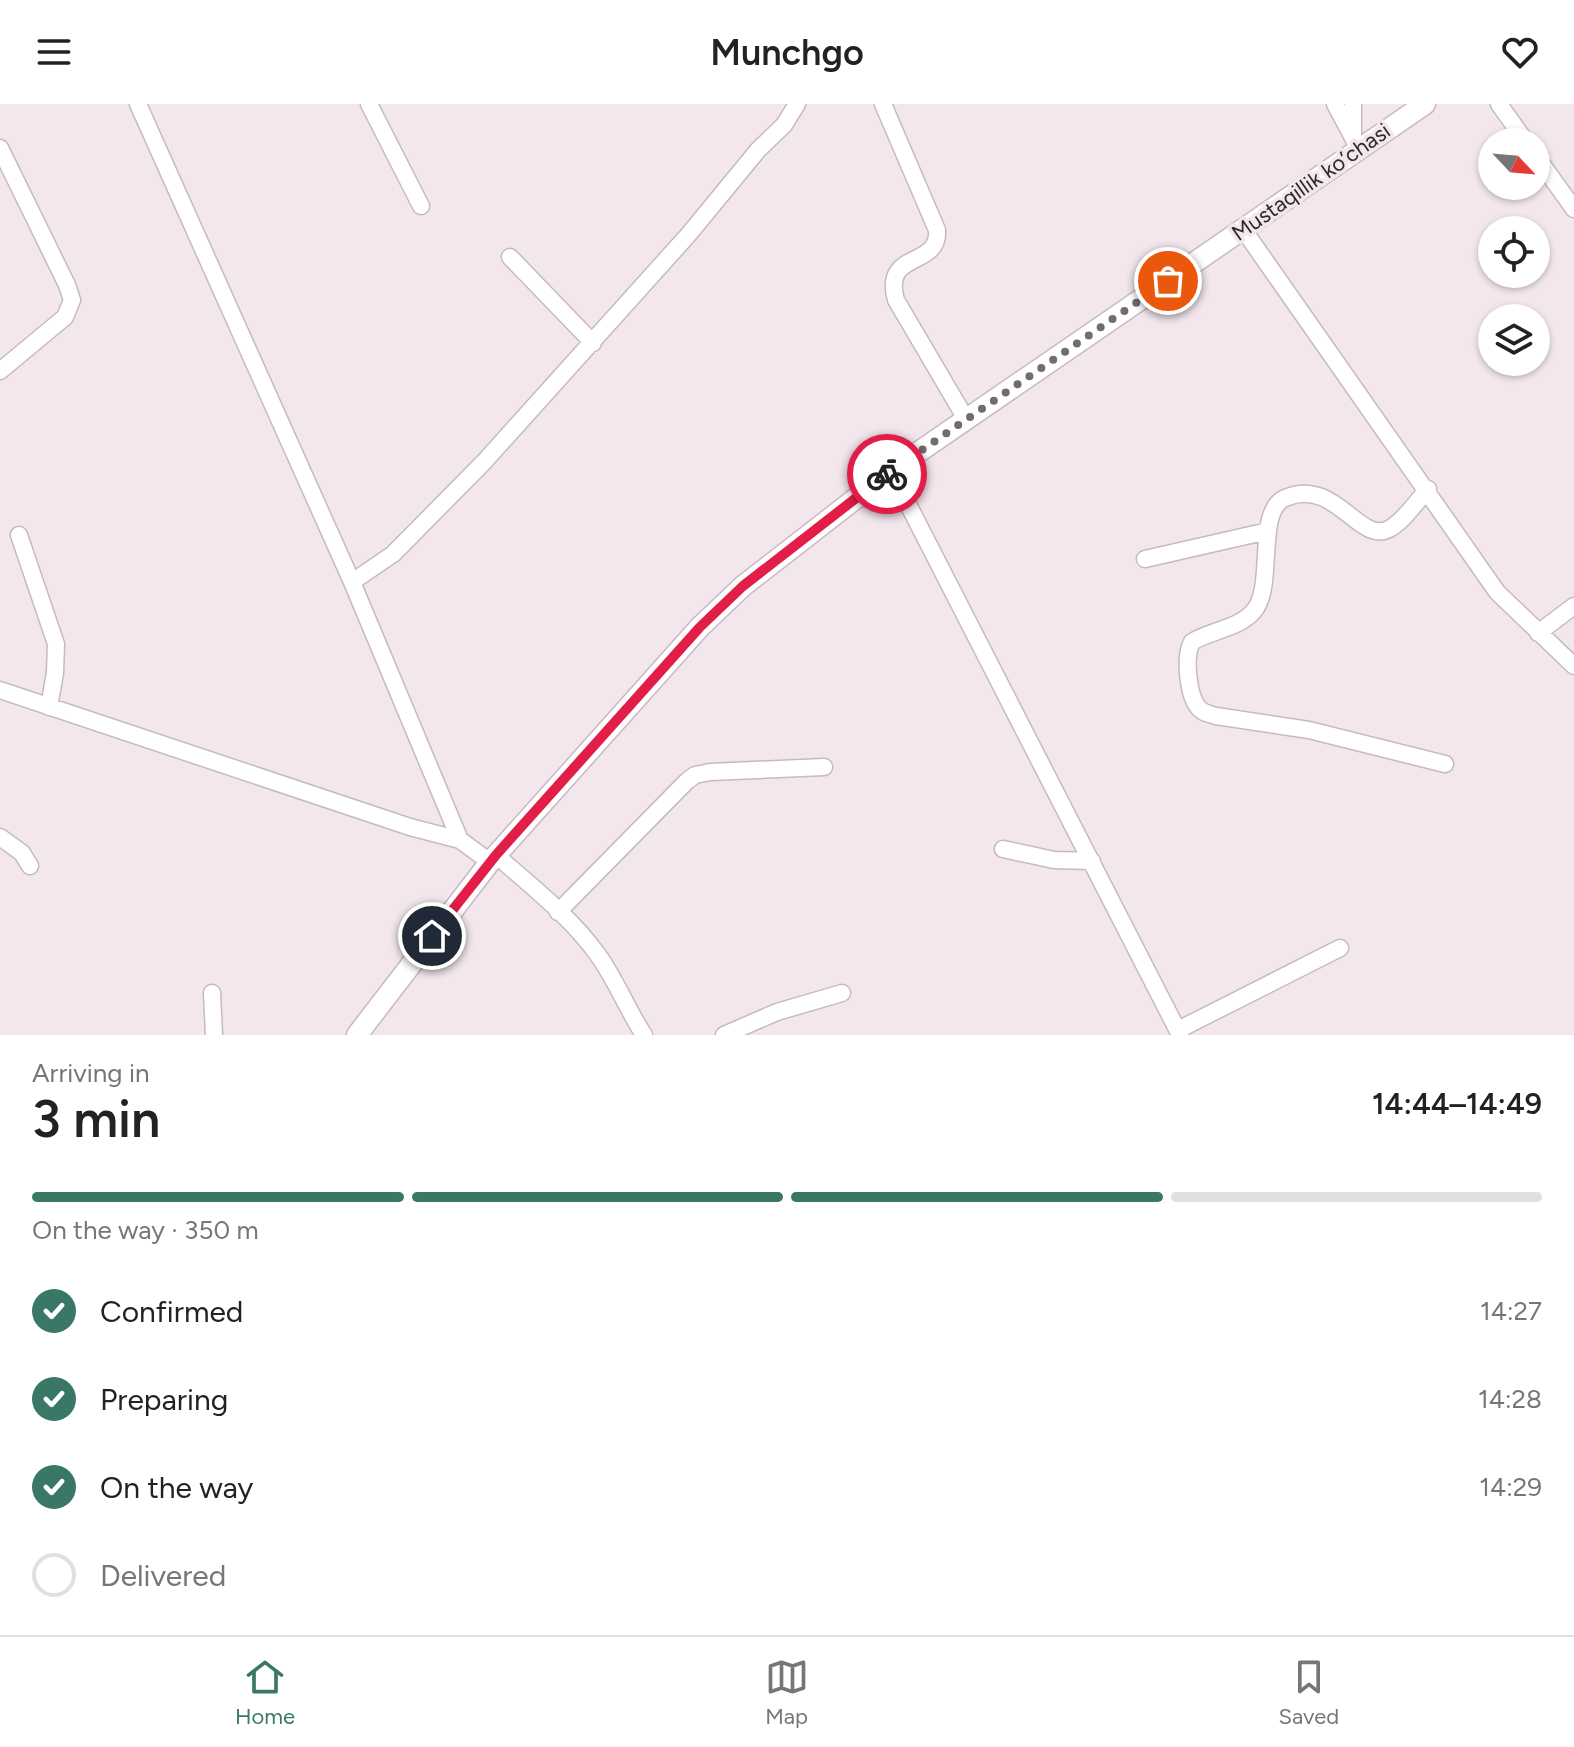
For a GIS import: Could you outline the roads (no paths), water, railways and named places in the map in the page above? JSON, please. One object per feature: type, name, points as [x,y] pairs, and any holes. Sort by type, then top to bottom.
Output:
[{"type":"main road","name":"Mustaqillik ko’chasi","points":[[357,1035],[493,859],[700,627],[743,586],[891,471],[1243,229],[1356,144],[1425,104]]},
{"type":"street","points":[[138,104],[352,582],[460,840]]},
{"type":"street","points":[[369,104],[421,206]]},
{"type":"street","points":[[883,104],[938,238],[932,249],[899,268],[893,278],[893,287],[904,314],[966,419]]},
{"type":"street","points":[[1335,104],[1356,144]]},
{"type":"street","points":[[1353,104],[1356,144]]},
{"type":"street","points":[[1499,104],[1516,128]]},
{"type":"street","points":[[352,582],[393,554],[483,463],[593,343],[758,150],[784,125],[790,107]]},
{"type":"street","points":[[0,148],[72,300],[65,317],[0,371]]},
{"type":"street","points":[[1550,176],[1574,209]]},
{"type":"street","points":[[1243,229],[1428,489],[1497,592],[1574,666]]},
{"type":"street","points":[[510,257],[593,343]]},
{"type":"street","points":[[891,471],[1179,1032],[1340,948]]},
{"type":"street","points":[[1428,489],[1386,531],[1370,530],[1331,501],[1310,493],[1287,497],[1279,502],[1272,512],[1268,531],[1266,574],[1257,607],[1250,616],[1192,642],[1186,662],[1200,710],[1216,716],[1309,730],[1445,764]]},
{"type":"street","points":[[1145,559],[1268,531]]},
{"type":"street","points":[[19,535],[56,644],[49,707]]},
{"type":"street","points":[[1538,633],[1574,606]]},
{"type":"street","points":[[0,690],[410,827],[460,840],[493,859],[558,912],[595,951],[619,987],[644,1035]]},
{"type":"street","points":[[558,912],[665,800],[695,775],[824,767]]},
{"type":"street","points":[[0,837],[22,853],[30,866]]},
{"type":"street","points":[[1003,849],[1054,860],[1092,861]]},
{"type":"street","points":[[212,993],[214,1035]]},
{"type":"street","points":[[724,1035],[777,1012],[842,993]]}]
